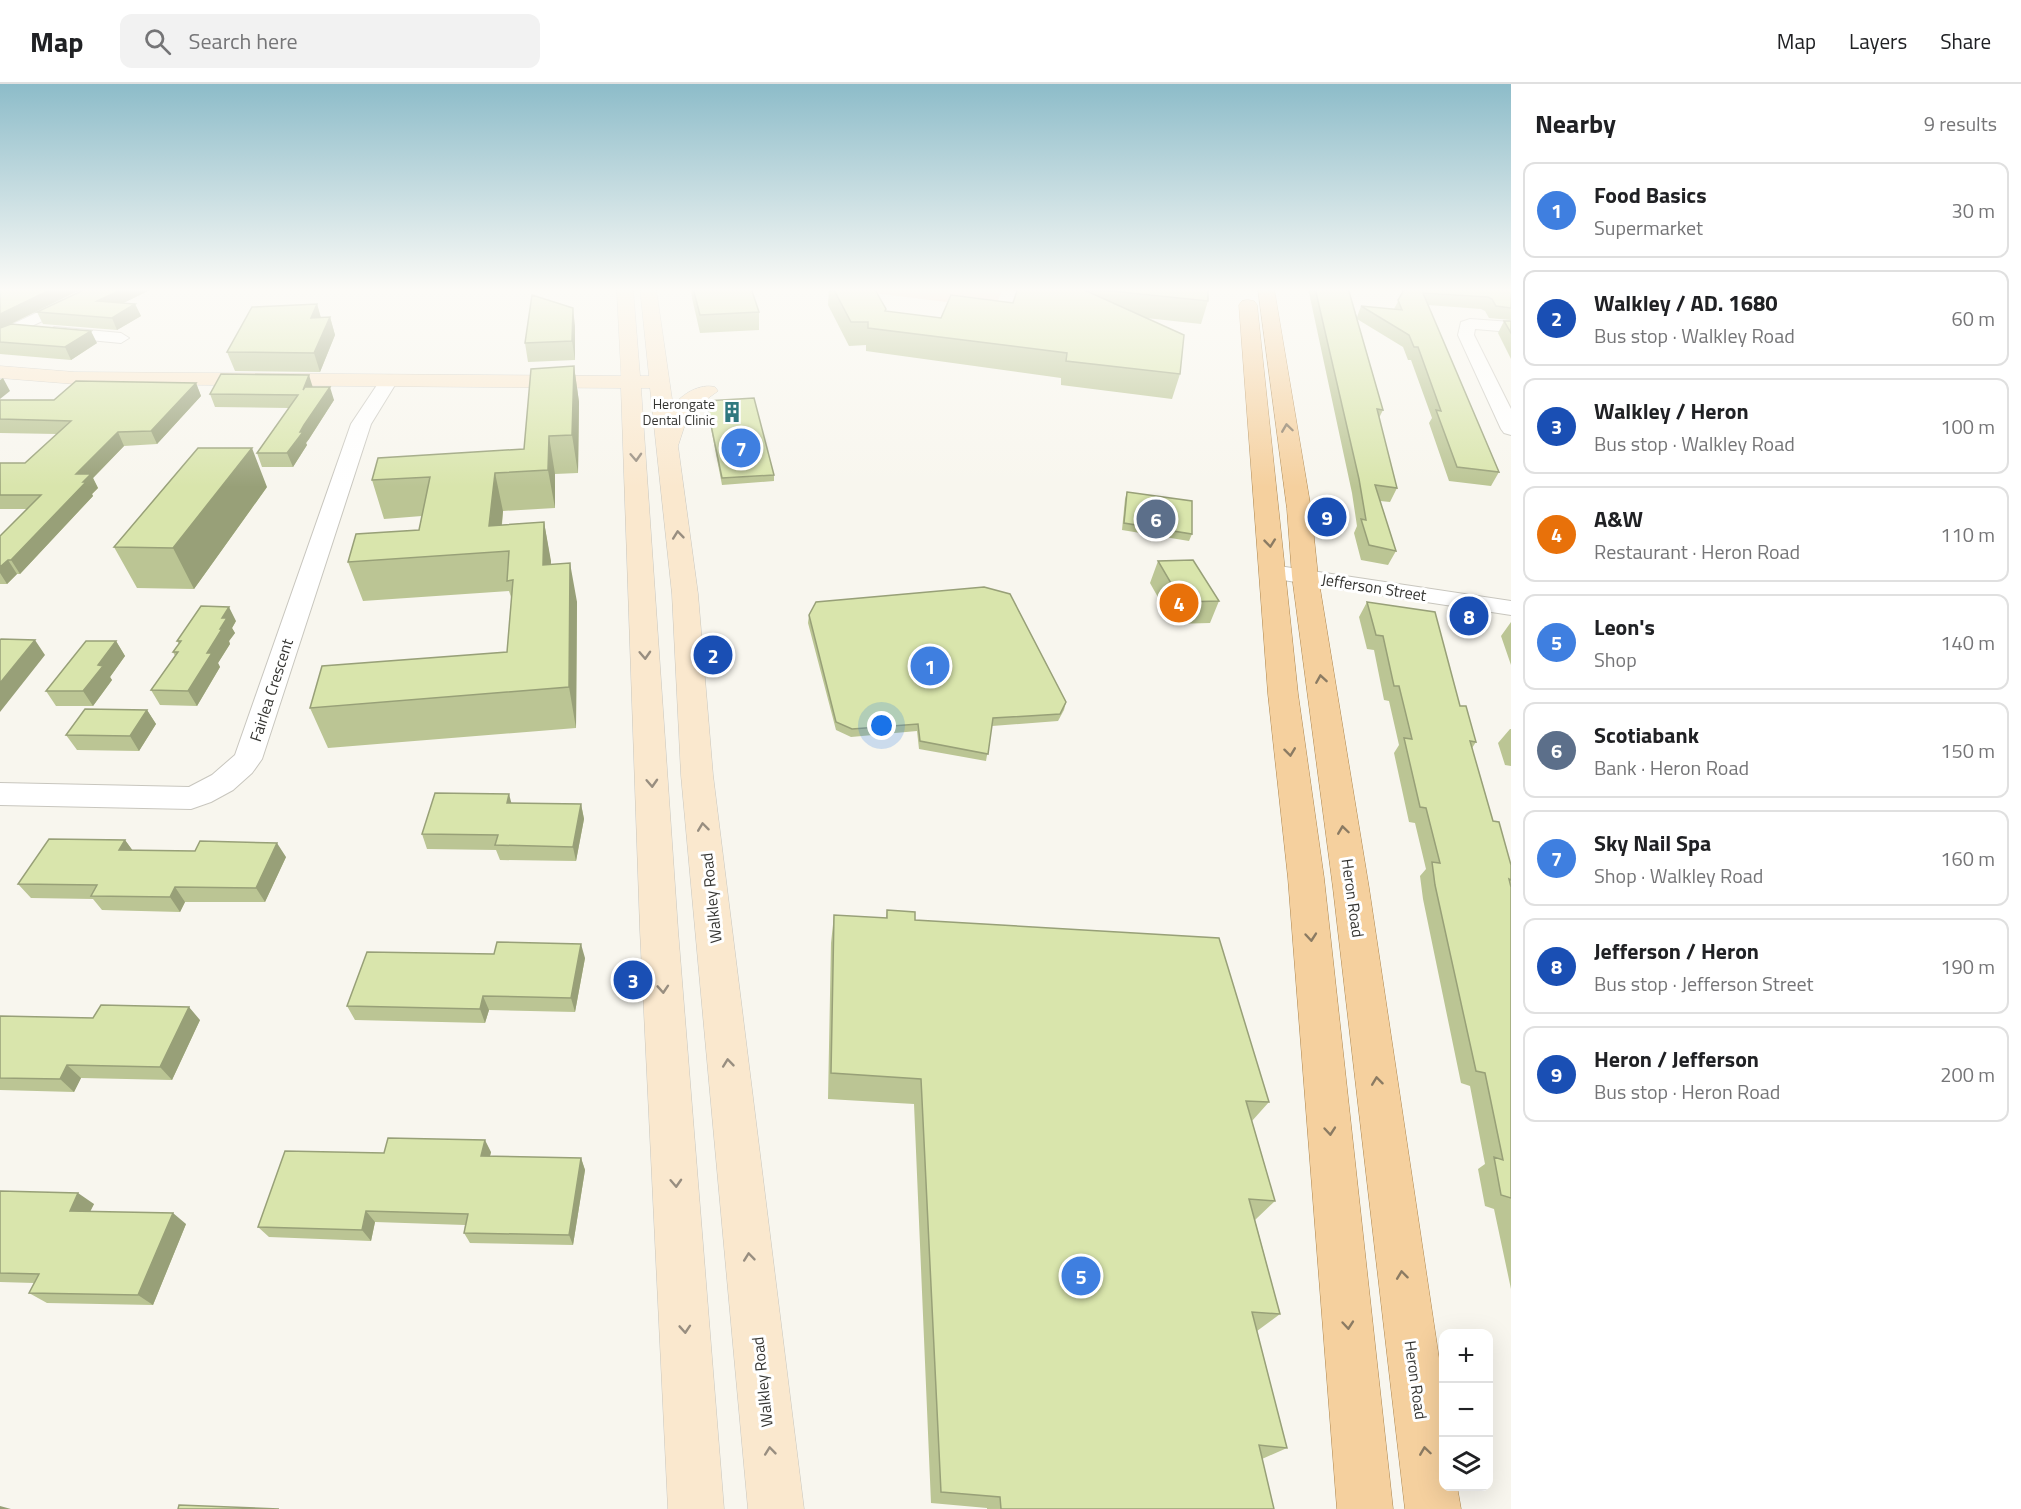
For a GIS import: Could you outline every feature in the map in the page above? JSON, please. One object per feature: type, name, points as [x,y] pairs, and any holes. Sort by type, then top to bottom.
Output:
[{"type":"main road","points":[[630,354],[659,930],[696,1509]]},
{"type":"main road","name":"Walkley Road","points":[[656,354],[685,594],[697,775],[776,1509]]},
{"type":"main road","name":"Heron Road","points":[[1256,354],[1288,574],[1343,828],[1433,1509]]},
{"type":"main road","name":"Heron Road","points":[[1276,354],[1299,509],[1288,574],[1283,694],[1307,890],[1365,1509]]},
{"type":"main road","points":[[0,372],[75,378],[660,383]]},
{"type":"main road","points":[[668,446],[682,406],[688,399],[708,391]]},
{"type":"street","points":[[1478,354],[1504,397],[1511,429]]},
{"type":"street","name":"Fairlea Crescent","points":[[0,794],[191,798],[216,789],[234,776],[248,759],[361,424],[389,380]]},
{"type":"street","name":"Jefferson Street","points":[[1288,574],[1511,608]]},
{"type":"building","points":[[1067,354],[1182,354],[1180,374],[1066,361]]},
{"type":"building","points":[[1330,354],[1367,354],[1383,410],[1377,409],[1397,488],[1375,485],[1396,551],[1369,545],[1361,519],[1366,520]]},
{"type":"building","points":[[1421,354],[1449,354],[1499,472],[1457,467],[1436,410],[1441,411]]},
{"type":"building","points":[[574,366],[572,435],[549,436],[548,470],[495,473],[489,526],[544,522],[543,565],[570,563],[569,687],[310,708],[322,666],[507,652],[513,580],[507,581],[509,551],[348,562],[356,534],[419,530],[430,477],[372,480],[378,458],[524,449],[531,369]]},
{"type":"building","points":[[221,374],[309,375],[303,390],[305,387],[330,387],[300,432],[303,432],[287,453],[257,453],[298,395],[210,394]]},
{"type":"building","points":[[76,381],[196,383],[151,431],[118,432],[76,474],[91,474],[83,482],[86,482],[11,560],[0,567],[0,536],[41,495],[0,495],[0,463],[25,463],[71,421],[0,419],[0,400],[54,400]]},
{"type":"building","points":[[754,398],[774,475],[722,478],[706,401]]},
{"type":"building","points":[[198,448],[252,448],[173,548],[114,547]]},
{"type":"building","points":[[1127,492],[1192,501],[1192,534],[1124,523]]},
{"type":"building","points":[[1193,560],[1219,601],[1182,602],[1158,561]]},
{"type":"building","points":[[984,587],[1010,594],[1066,702],[1060,714],[993,718],[988,754],[920,741],[918,724],[852,729],[836,722],[809,615],[816,602]]},
{"type":"building","points":[[1367,602],[1435,612],[1460,706],[1466,706],[1476,742],[1470,741],[1493,821],[1499,822],[1511,865],[1511,880],[1509,879],[1511,887],[1511,1198],[1501,1195],[1494,1157],[1503,1160],[1485,1073],[1476,1071],[1435,885],[1432,862],[1440,863],[1426,808],[1420,807],[1404,738],[1412,739],[1399,686],[1394,686],[1383,636],[1376,635]]},
{"type":"building","points":[[201,606],[229,607],[222,618],[227,618],[220,629],[222,629],[207,653],[212,653],[188,691],[151,690],[178,652],[173,652],[181,641],[177,641]]},
{"type":"building","points":[[0,640],[35,640],[0,683]]},
{"type":"building","points":[[86,641],[116,641],[98,665],[103,666],[83,691],[46,691]]},
{"type":"building","points":[[85,709],[147,710],[130,736],[66,735]]},
{"type":"building","points":[[435,793],[509,794],[507,803],[581,804],[573,847],[495,845],[498,835],[422,834]]},
{"type":"building","points":[[49,839],[125,840],[119,850],[195,851],[200,841],[277,843],[256,888],[175,887],[170,897],[91,896],[97,885],[18,884]]},
{"type":"building","points":[[887,910],[915,912],[915,920],[1219,938],[1269,1102],[1246,1101],[1275,1201],[1249,1199],[1280,1314],[1252,1312],[1287,1448],[1259,1445],[1274,1509],[1001,1509],[1000,1497],[941,1492],[921,1079],[831,1073],[834,915],[887,918]]},
{"type":"building","points":[[497,942],[581,944],[571,998],[483,996],[480,1009],[347,1006],[367,952],[494,954]]},
{"type":"building","points":[[101,1005],[189,1007],[160,1067],[67,1065],[60,1079],[0,1078],[0,1016],[93,1018]]},
{"type":"building","points":[[388,1138],[485,1140],[481,1156],[581,1158],[569,1235],[464,1233],[468,1214],[366,1211],[362,1230],[258,1227],[285,1151],[384,1153]]},
{"type":"building","points":[[0,1191],[78,1193],[70,1211],[173,1213],[138,1295],[29,1293],[39,1274],[0,1273]]},
{"type":"building","points":[[179,1505],[279,1509],[178,1509]]},
{"type":"place","name":"Herongate Dental Clinic","points":[[732,412]]},
{"type":"place","name":"Sky Nail Spa","points":[[741,448]]},
{"type":"place","name":"Heron / Jefferson","points":[[1327,517]]},
{"type":"place","name":"Scotiabank","points":[[1156,519]]},
{"type":"place","name":"A&W","points":[[1179,603]]},
{"type":"place","name":"Jefferson / Heron","points":[[1469,616]]},
{"type":"place","name":"Walkley / AD. 1680","points":[[713,655]]},
{"type":"place","name":"Food Basics","points":[[930,666]]},
{"type":"place","name":"Walkley / Heron","points":[[633,980]]},
{"type":"place","name":"Leon's","points":[[1081,1276]]}]
